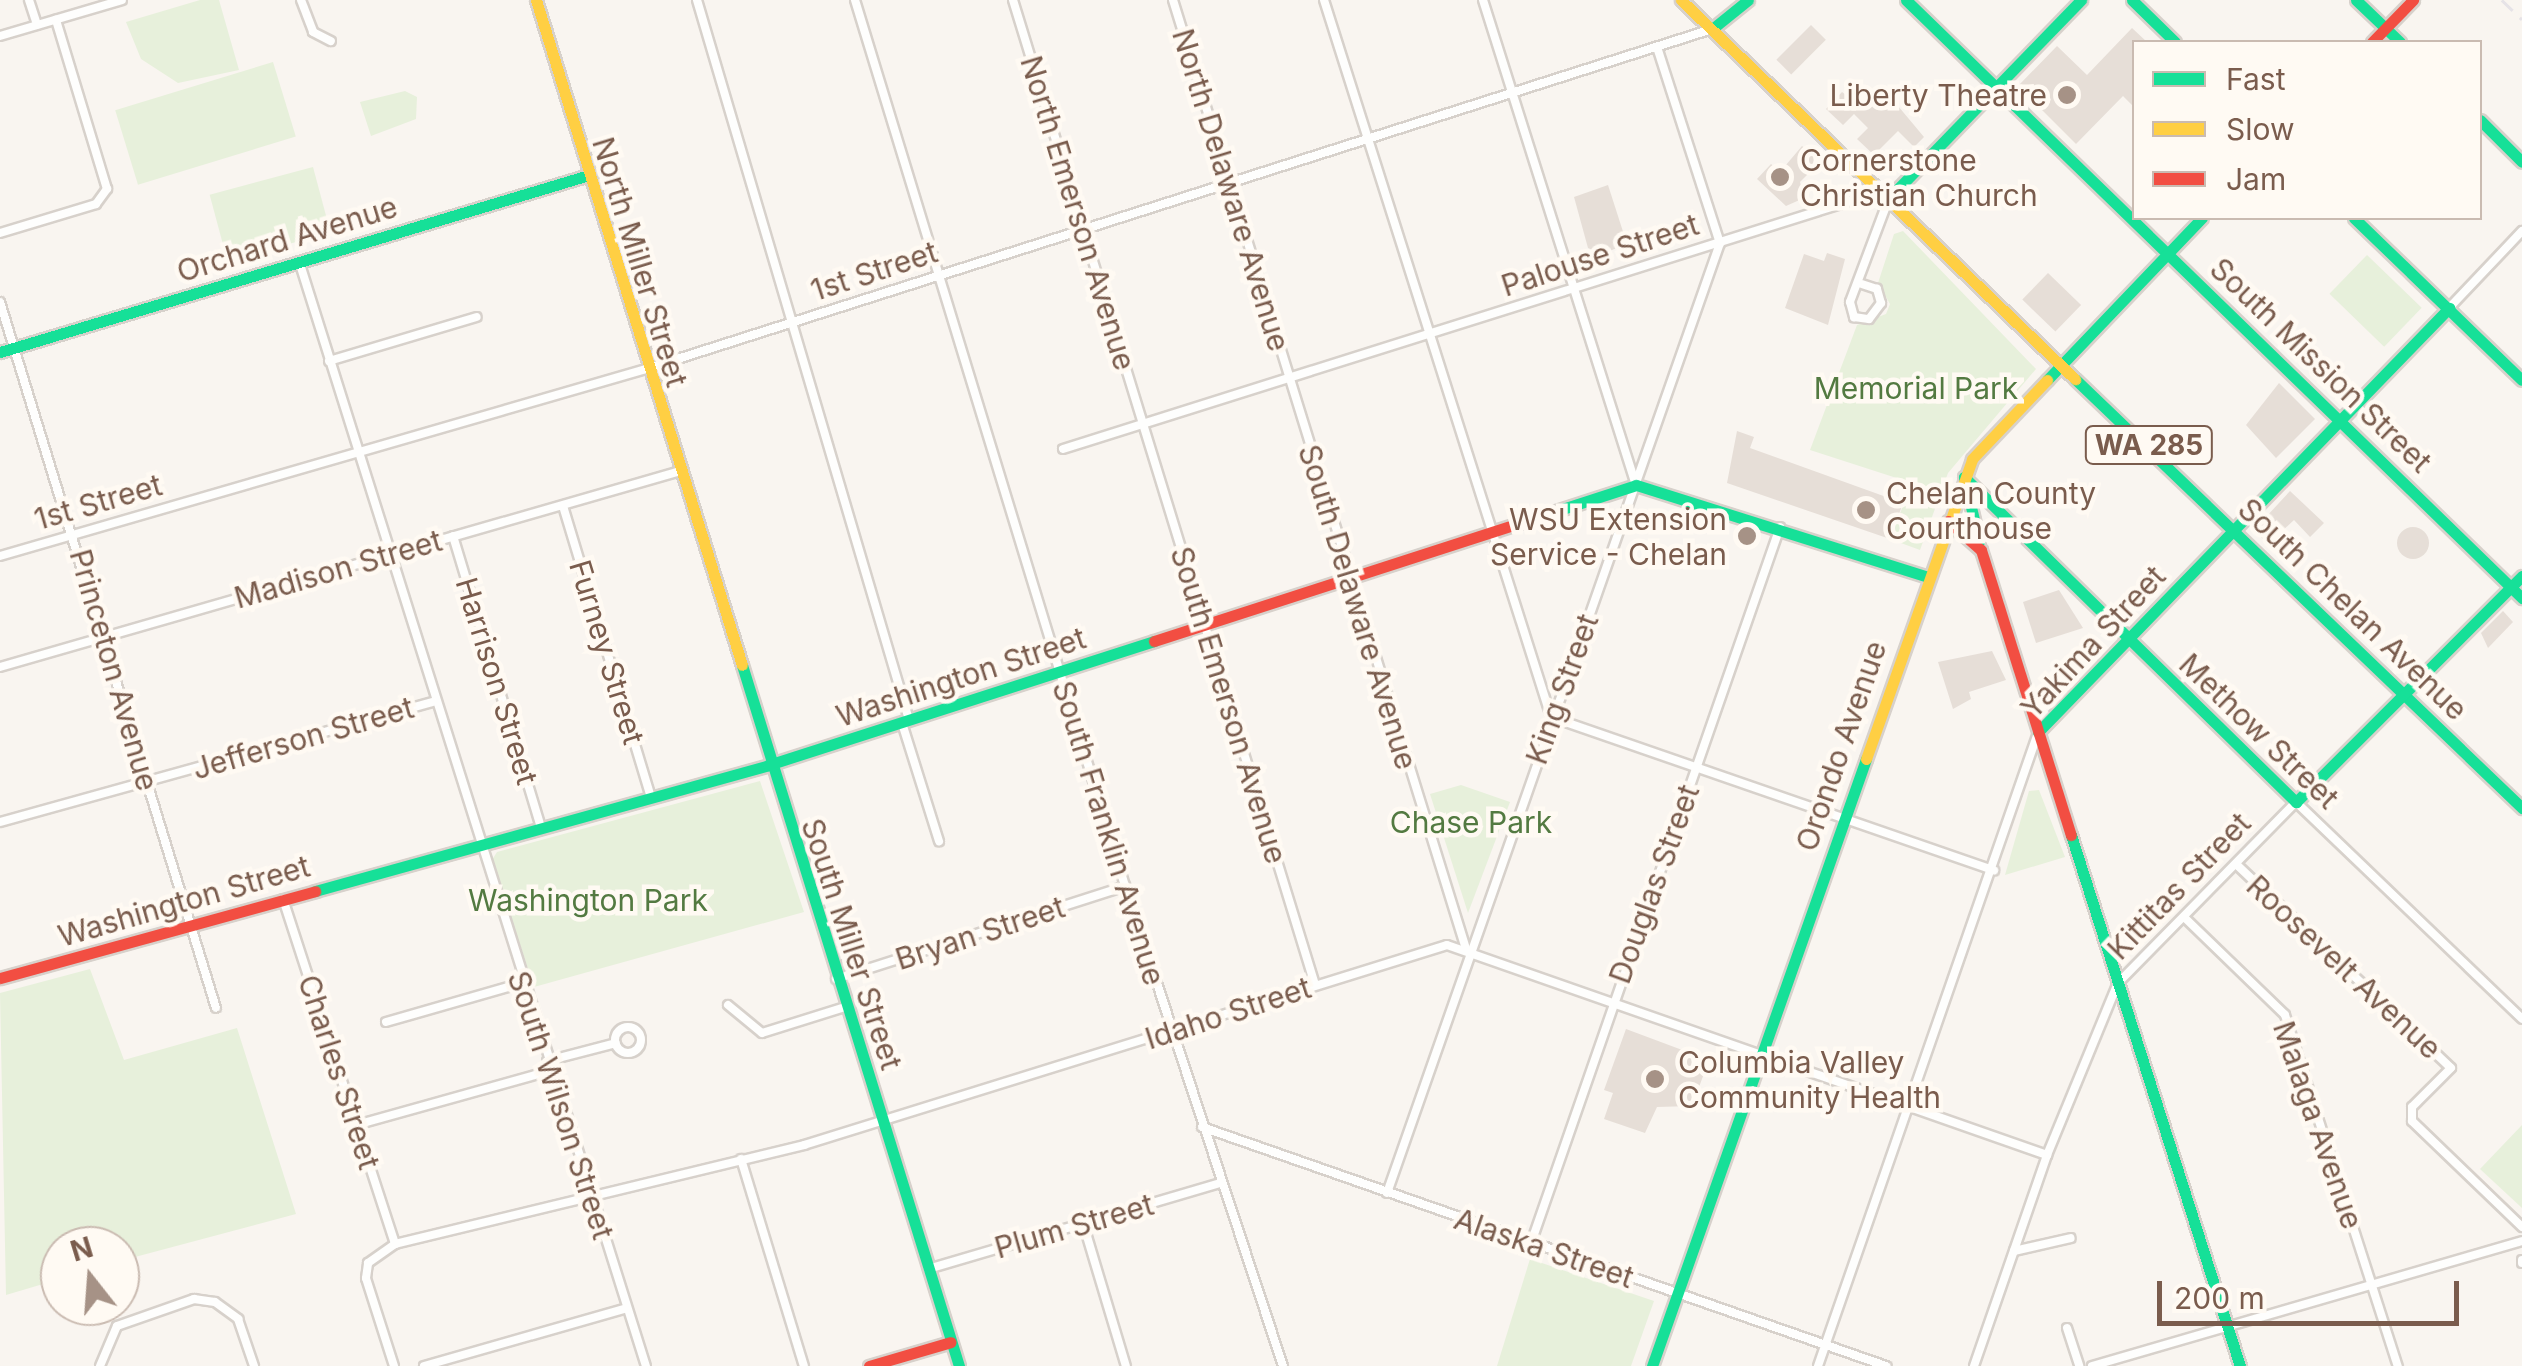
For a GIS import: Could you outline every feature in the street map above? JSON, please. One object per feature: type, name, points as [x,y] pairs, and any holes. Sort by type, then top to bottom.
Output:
[{"type":"street","points":[[29,0],[36,25]]},
{"type":"street","points":[[0,36],[122,0]]},
{"type":"street","points":[[301,0],[313,32],[331,40]]},
{"type":"street","name":"North Miller Street","points":[[536,0],[696,538]]},
{"type":"street","points":[[697,0],[795,322],[939,841]]},
{"type":"street","name":"South Franklin Avenue","points":[[854,0],[1125,886],[1283,1366]]},
{"type":"street","name":"North Emerson Avenue","points":[[1014,0],[1143,426]]},
{"type":"street","name":"North Delaware Avenue","points":[[1174,0],[1288,379]]},
{"type":"street","points":[[1324,0],[1551,716],[1994,870]]},
{"type":"street","points":[[1483,0],[1636,484],[1780,527],[1927,578]]},
{"type":"street","name":"WA 285","points":[[1681,0],[1889,198]]},
{"type":"street","name":"1st Street","points":[[0,556],[646,369],[938,277],[1712,30],[1748,0]]},
{"type":"street","name":"South Mission Street","points":[[1906,0],[2132,217]]},
{"type":"street","points":[[1862,284],[1880,298],[1880,312],[1869,319],[1854,318],[1850,306],[1862,284],[1889,198],[2081,0]]},
{"type":"street","points":[[2132,0],[2173,40]]},
{"type":"street","points":[[2356,0],[2398,40]]},
{"type":"street","points":[[2374,40],[2413,0]]},
{"type":"street","points":[[0,232],[96,204],[106,184],[56,20]]},
{"type":"street","points":[[1657,47],[1720,243]]},
{"type":"street","points":[[2482,122],[2522,162]]},
{"type":"street","name":"Orchard Avenue","points":[[0,352],[588,175]]},
{"type":"street","name":"Palouse Street","points":[[1063,450],[1857,199],[1889,198]]},
{"type":"street","name":"South Chelan Avenue","points":[[1889,198],[2063,361],[2522,808]]},
{"type":"street","name":"South Mission Street","points":[[2135,220],[2342,415],[2522,598]]},
{"type":"street","name":"Orondo Avenue","points":[[1652,1366],[1964,477],[1988,439],[2200,220]]},
{"type":"street","points":[[2356,220],[2522,380]]},
{"type":"street","name":"Yakima Street","points":[[1818,1366],[1994,870],[2038,732],[2522,232]]},
{"type":"street","name":"King Street","points":[[1387,1193],[1466,949],[1720,243]]},
{"type":"street","name":"South Wilson Street","points":[[298,261],[477,845],[646,1366]]},
{"type":"street","name":"Princeton Avenue","points":[[0,302],[75,534],[145,782],[216,1008]]},
{"type":"street","points":[[329,361],[476,318]]},
{"type":"street","name":"South Delaware Avenue","points":[[1288,379],[1466,949]]},
{"type":"street","name":"South Emerson Avenue","points":[[1143,426],[1315,985]]},
{"type":"street","name":"Madison Street","points":[[0,667],[677,472]]},
{"type":"street","points":[[1964,477],[1981,550],[2240,1366]]},
{"type":"street","name":"Methow Street","points":[[1964,477],[2522,1019]]},
{"type":"street","name":"Washington Street","points":[[0,978],[768,765],[1636,484]]},
{"type":"street","name":"Furney Street","points":[[563,506],[650,798]]},
{"type":"street","points":[[1948,521],[1981,550]]},
{"type":"street","name":"Douglas Street","points":[[1531,1243],[1780,527]]},
{"type":"street","name":"Harrison Street","points":[[454,536],[541,827]]},
{"type":"street","name":"South Miller Street","points":[[696,538],[959,1366]]},
{"type":"street","name":"Kittitas Street","points":[[1974,1366],[2047,1156],[2118,984],[2402,692],[2522,576]]},
{"type":"street","name":"Jefferson Street","points":[[0,822],[433,702]]},
{"type":"street","name":"Roosevelt Avenue","points":[[2236,864],[2451,1068],[2410,1114],[2522,1227]]},
{"type":"street","name":"Bryan Street","points":[[836,978],[1125,886]]},
{"type":"street","name":"Charles Street","points":[[283,899],[396,1244]]},
{"type":"street","name":"Malaga Avenue","points":[[2185,918],[2285,1014],[2398,1366]]},
{"type":"street","name":"Idaho Street","points":[[396,1244],[590,1192],[742,1159],[882,1122],[1447,944],[2047,1156]]},
{"type":"street","points":[[386,1022],[522,983]]},
{"type":"street","points":[[728,1005],[762,1033],[845,1008]]},
{"type":"street","points":[[356,1126],[616,1043]]},
{"type":"street","name":"Alaska Street","points":[[1202,1128],[1886,1366]]},
{"type":"street","points":[[742,1159],[804,1366]]},
{"type":"street","name":"Plum Street","points":[[928,1269],[1221,1183]]},
{"type":"street","points":[[1083,1224],[1126,1366]]},
{"type":"street","points":[[2014,1251],[2071,1238]]},
{"type":"street","points":[[2092,1366],[2522,1241]]},
{"type":"street","points":[[394,1366],[366,1278],[368,1263],[396,1244]]},
{"type":"street","points":[[100,1366],[117,1326],[194,1300],[215,1302],[238,1320],[254,1366]]},
{"type":"street","points":[[424,1366],[627,1308]]},
{"type":"street","points":[[2067,1328],[2078,1366]]},
{"type":"street","points":[[869,1366],[951,1342]]},
{"type":"green space","points":[[200,0],[219,0],[239,70],[178,83],[141,59],[126,22]]},
{"type":"green space","points":[[273,62],[296,137],[138,185],[115,110]]},
{"type":"green space","points":[[405,91],[417,97],[416,119],[371,136],[360,102]]},
{"type":"green space","points":[[313,167],[331,233],[227,260],[210,195]]},
{"type":"green space","name":"Memorial Park","points":[[1903,231],[2036,369],[1948,473],[1920,550],[1890,539],[1912,483],[1810,450],[1857,325],[1886,314],[1890,304],[1878,283],[1894,234]]},
{"type":"green space","points":[[2367,255],[2422,308],[2384,347],[2329,294]]},
{"type":"green space","name":"Washington Park","points":[[760,781],[804,912],[534,987],[492,860],[497,852]]},
{"type":"green space","name":"Chase Park","points":[[1461,785],[1510,802],[1468,913],[1430,794]]},
{"type":"green space","points":[[2039,790],[2065,857],[2005,875],[2029,791]]},
{"type":"green space","points":[[90,969],[124,1060],[237,1028],[296,1214],[140,1256],[140,1226],[40,1226],[40,1285],[6,1295],[0,993]]},
{"type":"green space","points":[[2522,1125],[2522,1208],[2480,1169]]},
{"type":"green space","points":[[1530,1259],[1654,1301],[1631,1366],[1497,1366]]},
{"type":"building","points":[[1811,25],[1826,40],[1791,74],[1776,60]]},
{"type":"building","name":"Liberty Theatre","points":[[2132,28],[2145,40],[2132,40],[2132,105],[2123,96],[2076,144],[2018,86],[2057,46],[2087,75]]},
{"type":"building","points":[[1883,88],[1924,137],[1914,147],[1898,131],[1874,155],[1857,139],[1868,128],[1854,114],[1843,125],[1826,109],[1842,92],[1863,108]]},
{"type":"building","name":"Cornerstone Christian Church","points":[[1802,146],[1820,162],[1800,182],[1804,198],[1786,206],[1757,179],[1771,164],[1780,172]]},
{"type":"building","points":[[1608,185],[1627,244],[1602,254],[1588,248],[1574,197]]},
{"type":"building","points":[[1827,253],[1845,259],[1828,325],[1785,308],[1804,254],[1824,261]]},
{"type":"building","points":[[2048,273],[2081,305],[2055,332],[2022,300]]},
{"type":"building","points":[[2279,383],[2315,419],[2276,458],[2246,425]]},
{"type":"building","points":[[1737,431],[1754,437],[1750,448],[1903,503],[1890,539],[1727,483]]},
{"type":"building","points":[[2290,491],[2324,523],[2310,537],[2294,520],[2268,544],[2254,530]]},
{"type":"building","points":[[2413,527],[2425,531],[2429,543],[2425,555],[2413,559],[2401,555],[2397,543],[2401,531]]},
{"type":"building","points":[[2059,590],[2083,628],[2036,643],[2023,602]]},
{"type":"building","points":[[2503,611],[2513,622],[2488,648],[2481,633]]},
{"type":"building","points":[[1992,651],[2006,680],[1969,692],[1971,699],[1953,709],[1938,662]]},
{"type":"building","name":"Columbia Valley Community Health","points":[[1626,1029],[1709,1060],[1692,1106],[1657,1107],[1645,1133],[1604,1119],[1613,1093],[1604,1090]]},
{"type":"railway","points":[[2502,0],[2522,19]]},
{"type":"traffic: fast","points":[[1712,29],[1748,0]]},
{"type":"traffic: fast","points":[[1906,0],[2132,219]]},
{"type":"traffic: fast","points":[[1889,198],[2081,0]]},
{"type":"traffic: fast","points":[[2132,0],[2173,40]]},
{"type":"traffic: fast","points":[[2356,0],[2398,40]]},
{"type":"traffic: fast","points":[[2482,122],[2522,162]]},
{"type":"traffic: fast","points":[[0,352],[589,175]]},
{"type":"traffic: fast","points":[[2133,220],[2522,598]]},
{"type":"traffic: fast","points":[[2047,380],[2200,220]]},
{"type":"traffic: fast","points":[[2356,220],[2522,380]]},
{"type":"traffic: fast","points":[[2038,732],[2449,308]]},
{"type":"traffic: fast","points":[[2075,379],[2522,808]]},
{"type":"traffic: fast","points":[[1964,477],[2296,802],[2522,576]]},
{"type":"traffic: fast","points":[[1964,477],[1979,541]]},
{"type":"traffic: fast","points":[[1550,513],[1636,485],[1927,577]]},
{"type":"traffic: fast","points":[[315,891],[768,765],[1154,641]]},
{"type":"traffic: fast","points":[[742,665],[959,1366]]},
{"type":"traffic: fast","points":[[1652,1366],[1866,759]]},
{"type":"traffic: fast","points":[[2071,835],[2240,1366]]},
{"type":"traffic: slow","points":[[536,0],[742,665]]},
{"type":"traffic: slow","points":[[1681,0],[2075,379]]},
{"type":"traffic: slow","points":[[1866,759],[1972,459],[2047,380]]},
{"type":"traffic: jam","points":[[2374,40],[2413,0]]},
{"type":"traffic: jam","points":[[1154,641],[1550,513]]},
{"type":"traffic: jam","points":[[1948,521],[1981,550],[2071,835]]},
{"type":"traffic: jam","points":[[0,978],[315,891]]},
{"type":"traffic: jam","points":[[869,1366],[951,1342]]},
{"type":"place","name":"Liberty Theatre","points":[[2067,95]]},
{"type":"place","name":"Cornerstone Christian Church","points":[[1780,177]]},
{"type":"place","name":"Chelan County Courthouse","points":[[1866,510]]},
{"type":"place","name":"WSU Extension Service - Chelan","points":[[1747,536]]},
{"type":"place","name":"Columbia Valley Community Health","points":[[1655,1079]]}]
